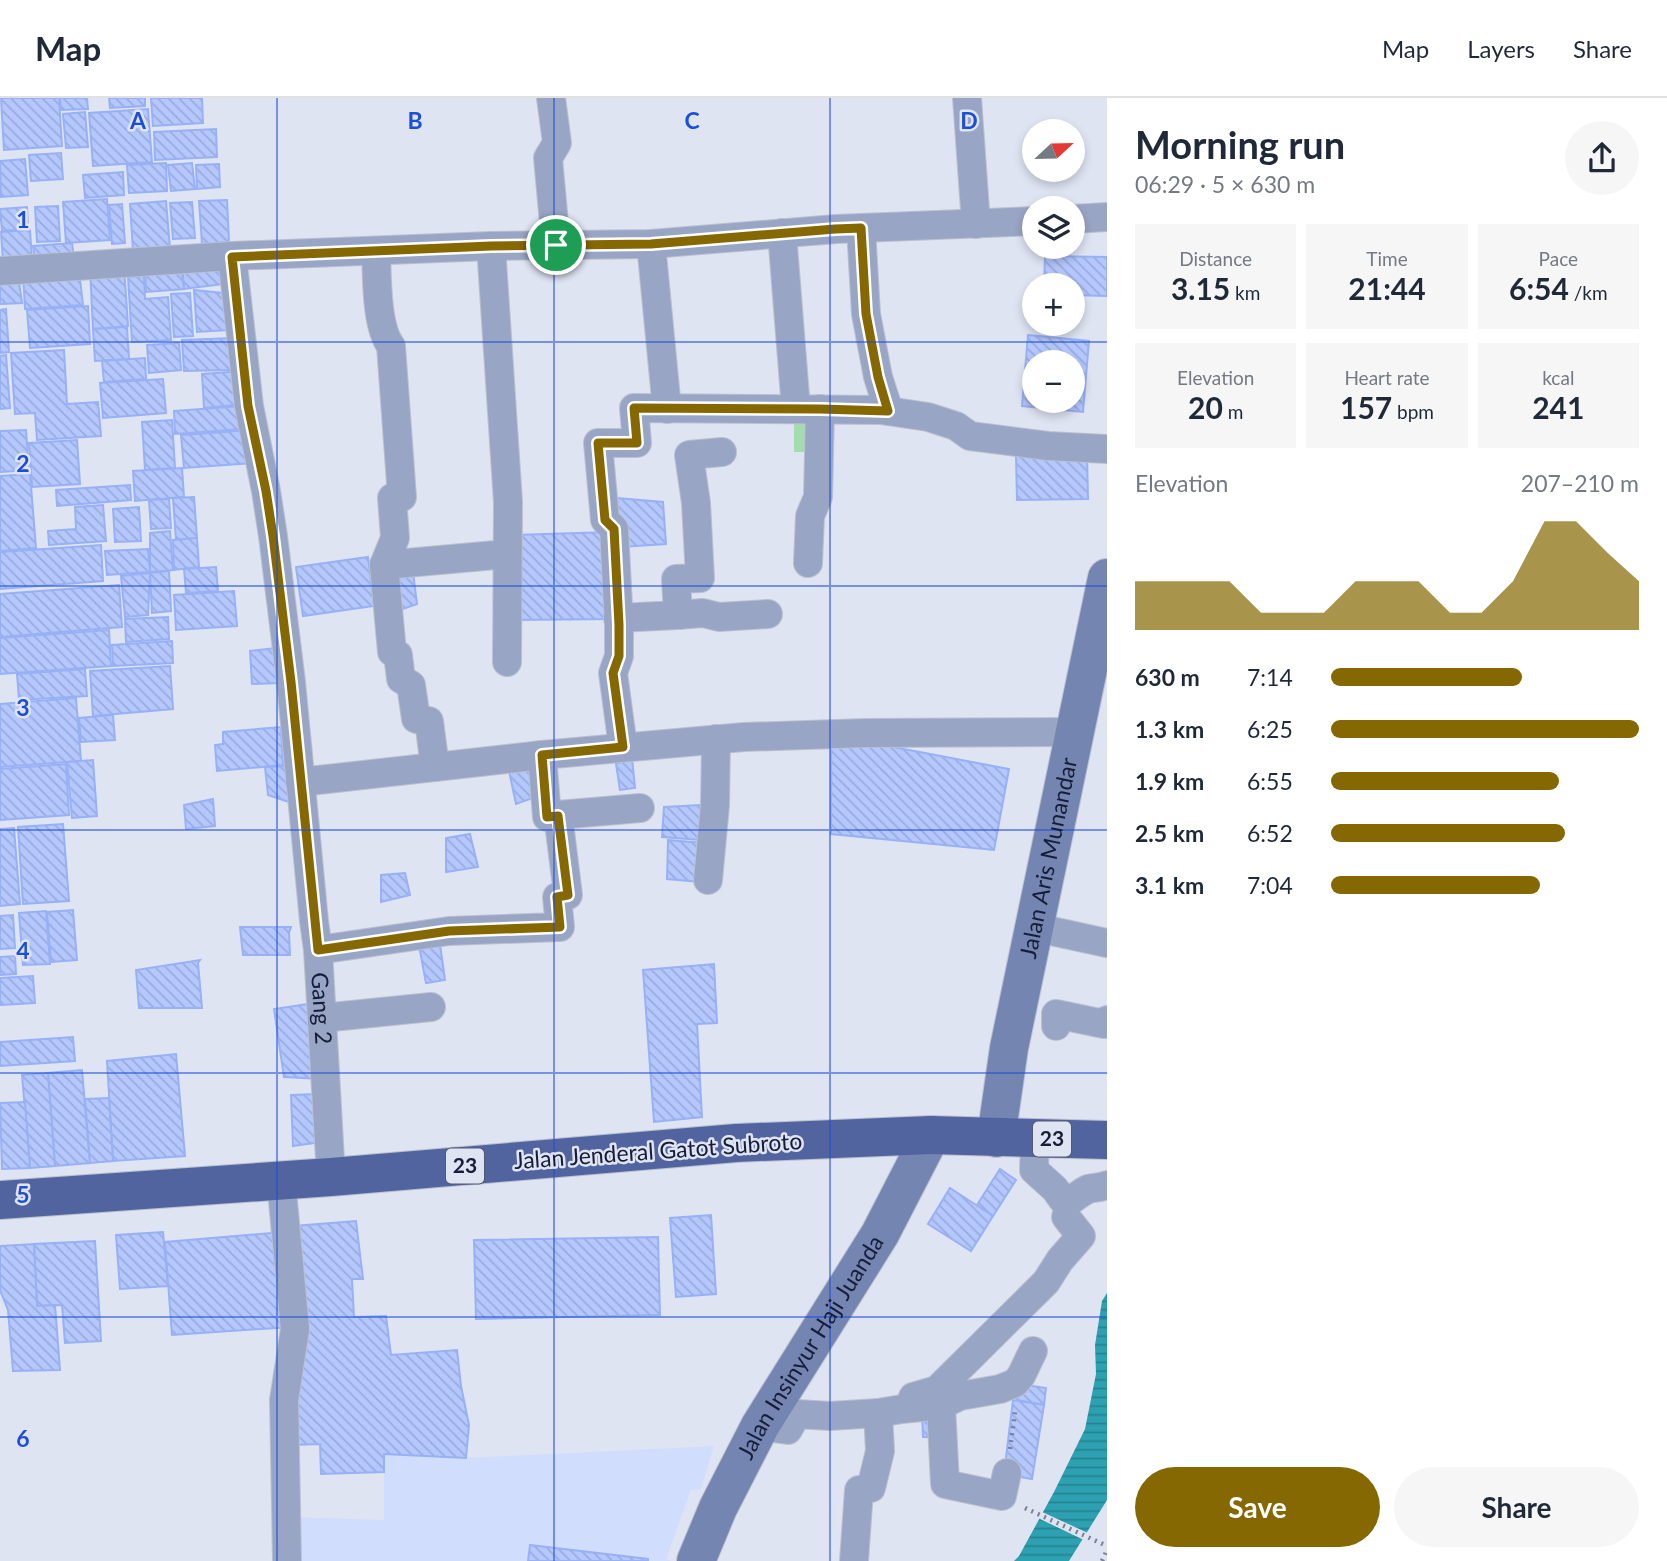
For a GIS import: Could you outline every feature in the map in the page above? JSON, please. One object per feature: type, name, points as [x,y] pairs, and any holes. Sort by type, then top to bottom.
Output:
[{"type":"highway","name":"Jalan Jenderal Gatot Subroto","points":[[0,1200],[331,1177],[736,1143],[931,1135],[1107,1140]]},
{"type":"main road","name":"Jalan Aris Munandar","points":[[996,1138],[1009,1048],[1107,578]]},
{"type":"main road","name":"Jalan Insinyur Haji Juanda","points":[[696,1561],[718,1508],[760,1426],[880,1234],[931,1135]]},
{"type":"street","points":[[551,98],[557,143],[548,158],[556,245]]},
{"type":"street","points":[[967,98],[976,224]]},
{"type":"street","points":[[1085,218],[1107,217]]},
{"type":"street","points":[[0,271],[232,257],[491,246],[651,244],[861,228],[1022,222]]},
{"type":"street","points":[[861,228],[866,314],[878,377],[888,411]]},
{"type":"street","points":[[782,233],[818,497],[810,516],[808,563]]},
{"type":"street","points":[[651,244],[667,409]]},
{"type":"street","points":[[491,246],[508,502],[507,662]]},
{"type":"street","points":[[376,251],[379,309],[386,339],[391,345],[402,497],[392,498],[395,538],[384,565],[392,652],[398,655],[401,679],[411,685],[416,719],[429,721],[435,766]]},
{"type":"street","name":"Gang 2","points":[[232,257],[248,406],[266,491],[291,682],[318,950],[331,1177]]},
{"type":"street","points":[[623,747],[613,673],[619,656],[614,529],[605,520],[598,443],[637,443],[634,408],[888,411],[928,417],[956,426],[970,436],[1048,446],[1107,449]]},
{"type":"street","points":[[678,615],[676,579],[701,578],[696,503],[689,455],[722,452]]},
{"type":"street","points":[[384,565],[507,554]]},
{"type":"street","points":[[618,618],[704,613],[719,617],[768,614]]},
{"type":"street","points":[[300,782],[542,755],[744,737],[866,733],[1074,732]]},
{"type":"street","points":[[708,880],[715,805],[716,739]]},
{"type":"street","points":[[542,755],[547,817],[640,808]]},
{"type":"street","points":[[318,950],[449,931],[560,927],[557,897],[568,895],[558,816]]},
{"type":"street","points":[[1034,927],[1107,943]]},
{"type":"street","points":[[322,1018],[431,1007]]},
{"type":"street","points":[[1056,1026],[1056,1014],[1104,1024],[1107,1020]]},
{"type":"street","points":[[854,1561],[859,1490],[871,1488],[890,1411],[915,1395],[937,1390],[1046,1282],[1060,1260],[1082,1236],[1055,1189],[1034,1170],[1035,1139]]},
{"type":"street","points":[[281,1180],[295,1329],[284,1400],[287,1561]]},
{"type":"street","points":[[1065,1207],[1091,1188],[1107,1185]]},
{"type":"street","points":[[760,1426],[788,1430],[797,1414],[830,1416],[941,1405],[960,1396],[1000,1389],[1015,1383],[1021,1376],[1032,1351]]},
{"type":"street","points":[[941,1405],[945,1484],[1002,1496],[1007,1473]]},
{"type":"path","points":[[1020,1506],[1107,1548],[1102,1561]]},
{"type":"shaded area","points":[[714,1446],[701,1489],[691,1490],[666,1559],[672,1561],[298,1561],[297,1517],[384,1520],[384,1454],[466,1458]]},
{"type":"green space","points":[[794,412],[815,412],[815,452],[794,452]]},
{"type":"water","points":[[1107,1293],[1107,1500],[1069,1561],[1014,1561],[1054,1492],[1085,1429],[1096,1374],[1095,1345],[1102,1301]]},
{"type":"pier","points":[[1040,1511],[1090,1534],[1086,1541],[1036,1517]]},
{"type":"building","points":[[1,98],[59,98],[62,146],[4,150]]},
{"type":"building","points":[[60,98],[87,98],[88,109],[61,110]]},
{"type":"building","points":[[109,98],[145,98],[145,106],[110,108]]},
{"type":"building","points":[[151,98],[202,98],[203,123],[153,126]]},
{"type":"building","points":[[148,109],[152,162],[93,166],[89,113]]},
{"type":"building","points":[[85,112],[88,147],[66,148],[63,114]]},
{"type":"building","points":[[216,129],[217,157],[155,160],[154,132]]},
{"type":"building","points":[[61,153],[63,179],[31,181],[29,155]]},
{"type":"building","points":[[25,159],[28,195],[1,197],[0,161]]},
{"type":"building","points":[[166,163],[167,191],[129,193],[127,165]]},
{"type":"building","points":[[192,163],[195,189],[171,191],[168,165]]},
{"type":"building","points":[[219,164],[220,187],[197,189],[196,165]]},
{"type":"building","points":[[123,172],[124,195],[85,198],[83,175]]},
{"type":"building","points":[[107,199],[110,240],[66,243],[63,202]]},
{"type":"building","points":[[227,200],[229,242],[202,244],[199,201]]},
{"type":"building","points":[[166,201],[170,248],[133,251],[130,204]]},
{"type":"building","points":[[192,202],[195,238],[173,239],[170,203]]},
{"type":"building","points":[[122,204],[125,243],[112,244],[109,205]]},
{"type":"building","points":[[58,206],[60,241],[37,242],[35,207]]},
{"type":"building","points":[[27,207],[28,229],[2,231],[0,209]]},
{"type":"building","points":[[30,230],[32,260],[3,262],[1,232]]},
{"type":"building","points":[[72,243],[74,258],[35,261],[33,246]]},
{"type":"building","points":[[1107,257],[1107,296],[1085,295],[1085,273],[1044,273],[1045,259]]},
{"type":"building","points":[[182,263],[217,266],[224,284],[184,289]]},
{"type":"building","points":[[124,266],[128,326],[93,329],[90,268]]},
{"type":"building","points":[[181,266],[184,289],[146,292],[145,268]]},
{"type":"building","points":[[79,270],[83,305],[25,309],[23,273]]},
{"type":"building","points":[[18,274],[22,303],[0,304],[0,276]]},
{"type":"building","points":[[144,276],[145,299],[168,297],[171,340],[132,342],[128,277]]},
{"type":"building","points":[[194,290],[223,293],[228,330],[197,332]]},
{"type":"building","points":[[190,293],[193,336],[174,337],[171,294]]},
{"type":"building","points":[[88,306],[90,344],[30,348],[27,310]]},
{"type":"building","points":[[6,309],[9,352],[0,353],[0,310]]},
{"type":"building","points":[[127,327],[129,359],[95,361],[93,329]]},
{"type":"building","points":[[1028,336],[1089,341],[1085,388],[1085,350],[1027,350]]},
{"type":"building","points":[[234,338],[232,370],[184,371],[182,340]]},
{"type":"building","points":[[179,343],[181,370],[149,373],[147,345]]},
{"type":"building","points":[[64,350],[67,404],[98,402],[101,436],[37,440],[35,413],[15,414],[11,353]]},
{"type":"building","points":[[6,355],[10,408],[0,409],[0,356]]},
{"type":"building","points":[[145,358],[146,379],[104,382],[102,361]]},
{"type":"building","points":[[243,371],[246,404],[204,408],[202,374]]},
{"type":"building","points":[[163,379],[166,413],[103,418],[100,383]]},
{"type":"building","points":[[242,406],[243,429],[175,434],[174,411]]},
{"type":"building","points":[[172,420],[175,468],[145,470],[142,422]]},
{"type":"building","points":[[26,430],[29,470],[0,472],[0,431]]},
{"type":"building","points":[[251,430],[253,463],[184,468],[181,435]]},
{"type":"building","points":[[77,440],[80,484],[32,487],[29,443]]},
{"type":"building","points":[[1087,455],[1088,499],[1017,500],[1016,456]]},
{"type":"building","points":[[182,468],[184,497],[135,501],[133,471]]},
{"type":"building","points":[[30,474],[36,548],[0,551],[0,476]]},
{"type":"building","points":[[130,485],[131,500],[57,506],[56,490]]},
{"type":"building","points":[[194,497],[197,538],[176,540],[173,498]]},
{"type":"building","points":[[617,498],[663,502],[666,544],[621,547]]},
{"type":"building","points":[[169,499],[171,528],[151,529],[149,500]]},
{"type":"building","points":[[103,505],[106,541],[49,545],[48,531],[76,529],[75,507]]},
{"type":"building","points":[[139,507],[141,541],[115,542],[113,509]]},
{"type":"building","points":[[170,531],[173,570],[150,572],[150,533]]},
{"type":"building","points":[[611,532],[615,619],[513,620],[513,535]]},
{"type":"building","points":[[197,538],[199,567],[174,570],[173,540]]},
{"type":"building","points":[[101,545],[103,581],[0,589],[0,552]]},
{"type":"building","points":[[148,549],[150,572],[107,575],[105,551]]},
{"type":"building","points":[[368,557],[374,606],[303,616],[296,567]]},
{"type":"building","points":[[216,567],[218,591],[186,593],[184,569]]},
{"type":"building","points":[[169,571],[171,611],[152,613],[150,573]]},
{"type":"building","points":[[413,572],[417,604],[394,612],[390,581]]},
{"type":"building","points":[[150,573],[148,615],[125,617],[121,576]]},
{"type":"building","points":[[119,585],[122,627],[0,637],[0,594]]},
{"type":"building","points":[[234,591],[237,626],[176,630],[174,595]]},
{"type":"building","points":[[168,617],[169,639],[126,642],[125,619]]},
{"type":"building","points":[[109,630],[111,666],[0,674],[0,638]]},
{"type":"building","points":[[172,641],[173,663],[113,666],[112,645]]},
{"type":"building","points":[[275,648],[279,683],[252,684],[250,651]]},
{"type":"building","points":[[170,666],[173,709],[93,716],[90,671]]},
{"type":"building","points":[[85,669],[87,696],[19,700],[17,674]]},
{"type":"building","points":[[76,698],[81,761],[0,767],[0,704]]},
{"type":"building","points":[[113,715],[115,740],[81,742],[79,718]]},
{"type":"building","points":[[281,727],[283,765],[217,771],[215,745],[223,744],[223,732]]},
{"type":"building","points":[[831,742],[867,742],[1009,769],[994,850],[831,834]]},
{"type":"building","points":[[632,758],[635,788],[620,790],[616,764]]},
{"type":"building","points":[[93,760],[97,816],[72,818],[67,762]]},
{"type":"building","points":[[66,764],[69,815],[0,820],[0,769]]},
{"type":"building","points":[[287,766],[289,802],[268,795],[265,767]]},
{"type":"building","points":[[539,768],[541,795],[516,804],[509,771]]},
{"type":"building","points":[[213,799],[215,826],[186,829],[184,805]]},
{"type":"building","points":[[701,805],[700,840],[662,837],[664,807]]},
{"type":"building","points":[[63,824],[69,901],[23,904],[18,827]]},
{"type":"building","points":[[14,828],[20,904],[0,906],[0,829]]},
{"type":"building","points":[[470,834],[478,867],[446,872],[446,838]]},
{"type":"building","points":[[668,840],[703,843],[700,882],[667,879]]},
{"type":"building","points":[[405,873],[410,895],[381,902],[381,875]]},
{"type":"building","points":[[73,910],[77,960],[51,962],[47,912]]},
{"type":"building","points":[[46,911],[50,964],[23,965],[19,913]]},
{"type":"building","points":[[13,915],[15,948],[0,949],[0,916]]},
{"type":"building","points":[[240,927],[291,927],[290,955],[243,955]]},
{"type":"building","points":[[439,937],[445,980],[426,983],[418,940]]},
{"type":"building","points":[[15,956],[16,974],[0,975],[0,957]]},
{"type":"building","points":[[200,960],[198,963],[202,1008],[139,1008],[136,970]]},
{"type":"building","points":[[714,964],[717,1023],[697,1024],[702,1117],[654,1122],[643,970]]},
{"type":"building","points":[[33,976],[35,1003],[0,1005],[0,978]]},
{"type":"building","points":[[315,1003],[321,1079],[284,1077],[274,1009]]},
{"type":"building","points":[[73,1037],[75,1061],[0,1066],[0,1042]]},
{"type":"building","points":[[176,1054],[185,1156],[113,1161],[107,1061]]},
{"type":"building","points":[[82,1070],[90,1163],[55,1166],[48,1073]]},
{"type":"building","points":[[48,1073],[55,1166],[30,1168],[22,1075]]},
{"type":"building","points":[[318,1094],[322,1142],[293,1146],[291,1095]]},
{"type":"building","points":[[109,1098],[113,1161],[90,1163],[85,1099]]},
{"type":"building","points":[[25,1102],[30,1168],[2,1169],[0,1103]]},
{"type":"building","points":[[1000,1169],[1016,1180],[993,1216],[977,1205]]},
{"type":"building","points":[[950,1188],[993,1216],[971,1251],[928,1224]]},
{"type":"building","points":[[711,1215],[716,1294],[676,1297],[670,1218]]},
{"type":"building","points":[[356,1221],[363,1279],[352,1279],[354,1317],[386,1316],[391,1355],[457,1350],[469,1425],[466,1458],[384,1454],[384,1472],[321,1474],[320,1444],[293,1445],[294,1226]]},
{"type":"building","points":[[163,1232],[168,1286],[120,1289],[116,1235]]},
{"type":"building","points":[[283,1232],[291,1327],[172,1335],[165,1242]]},
{"type":"building","points":[[658,1237],[660,1315],[476,1319],[474,1240]]},
{"type":"building","points":[[95,1241],[101,1341],[65,1343],[62,1305],[37,1306],[34,1244]]},
{"type":"building","points":[[34,1244],[37,1306],[55,1305],[60,1370],[13,1371],[8,1310],[0,1290],[0,1246]]},
{"type":"building","points":[[1019,1384],[1046,1388],[1044,1405],[1017,1400]]},
{"type":"building","points":[[1013,1400],[1044,1405],[1032,1479],[1004,1474]]},
{"type":"building","points":[[922,1412],[939,1437],[923,1437]]},
{"type":"building","points":[[530,1545],[648,1559],[648,1561],[528,1561]]},
{"type":"route","points":[[861,228],[866,314],[878,377],[888,411],[634,408],[637,443],[598,443],[603,511],[605,520],[614,529],[619,656],[613,673],[623,747],[542,755],[547,817],[558,816],[568,895],[557,897],[560,927],[449,931],[318,950],[291,682],[273,536],[248,406],[232,257],[556,245],[651,244],[861,228]]}]
